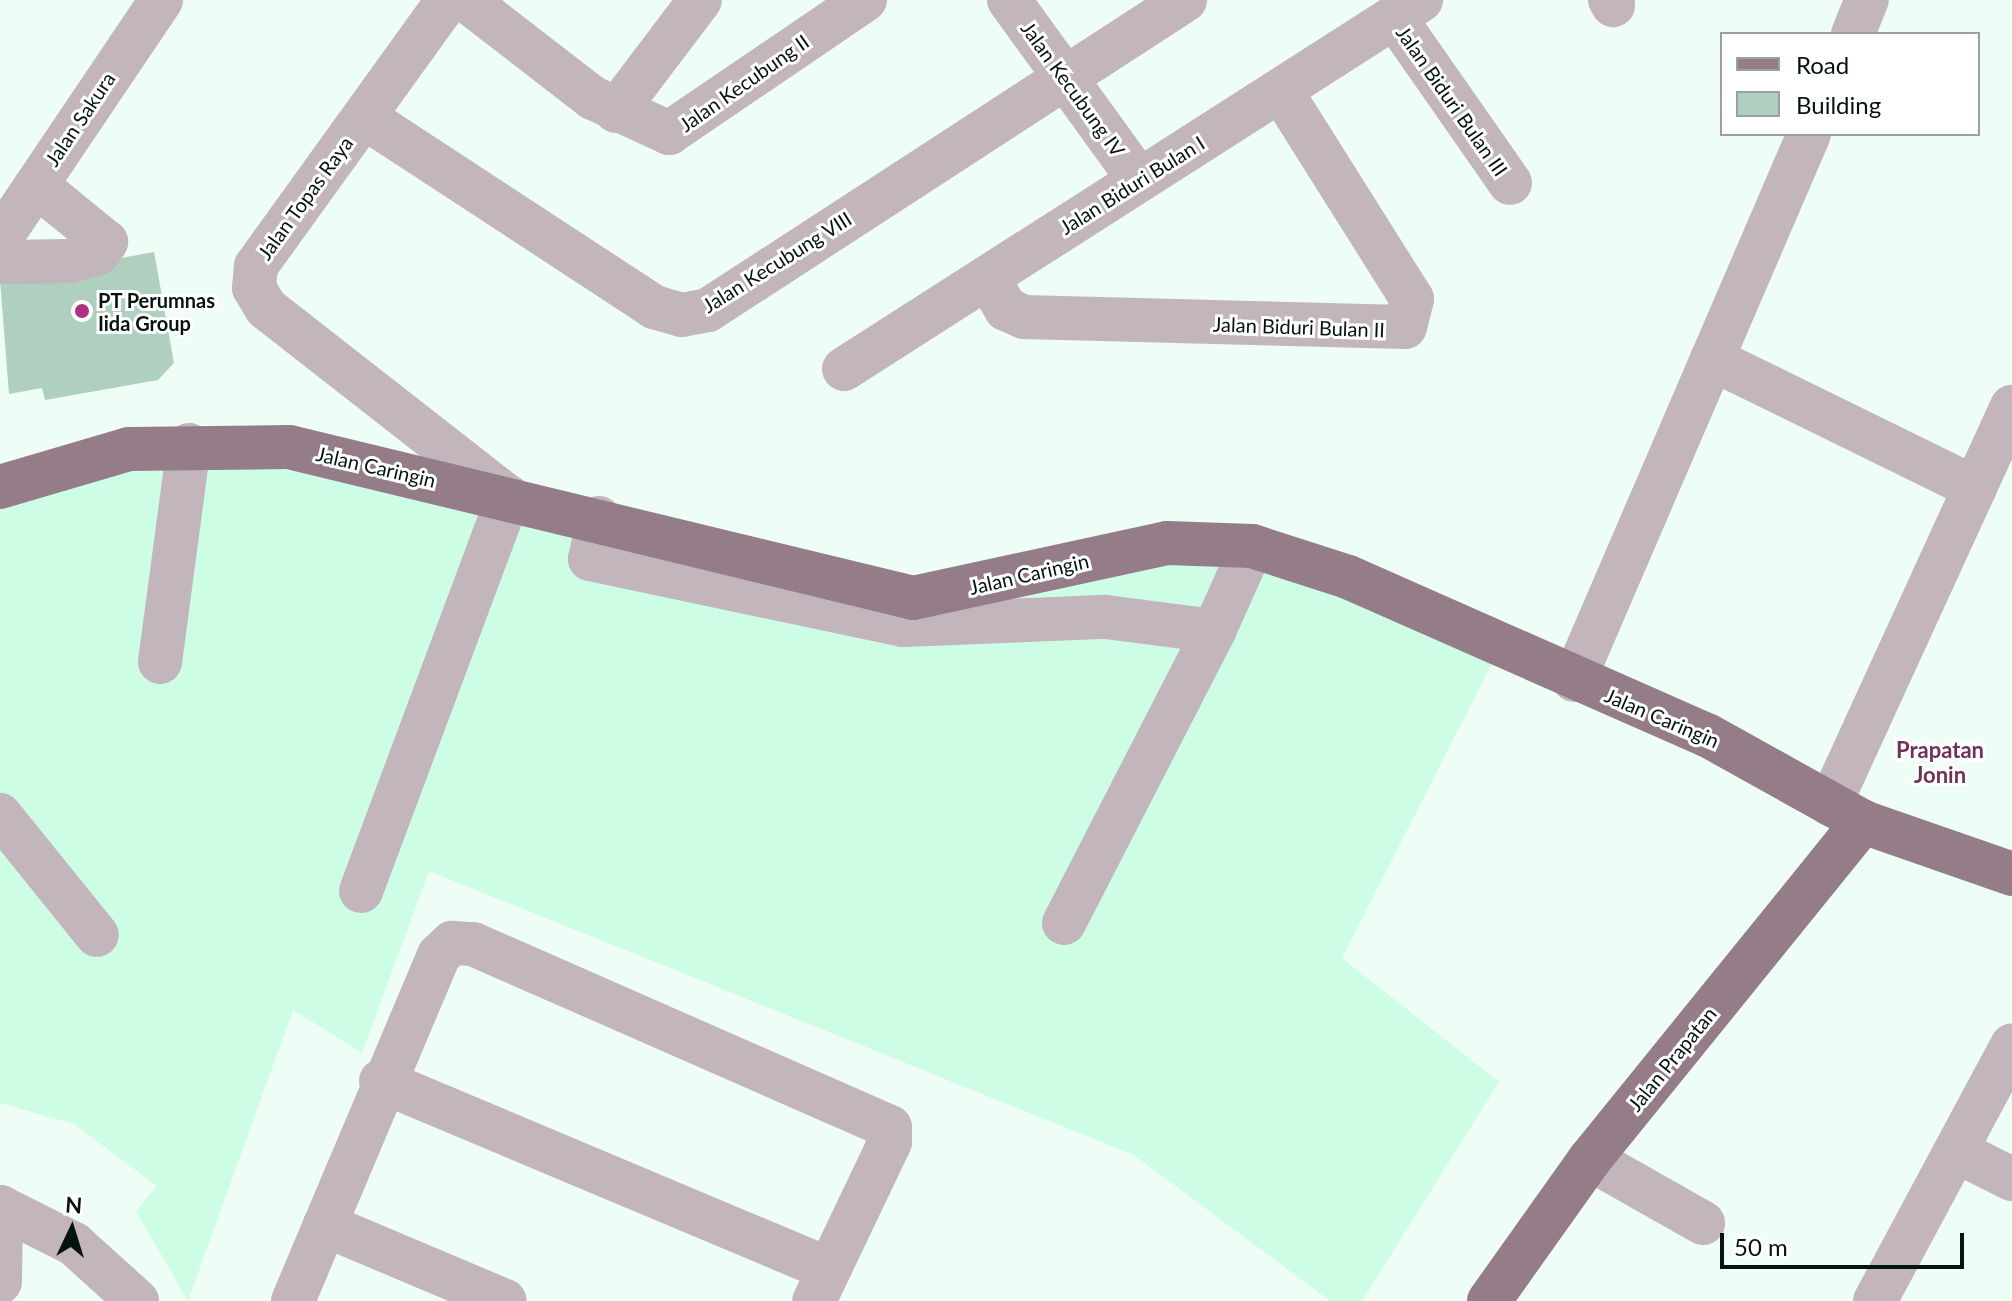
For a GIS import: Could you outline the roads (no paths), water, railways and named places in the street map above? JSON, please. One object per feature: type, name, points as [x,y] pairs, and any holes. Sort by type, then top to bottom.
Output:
[{"type":"main road","name":"Jalan Caringin","points":[[0,487],[115,452],[189,445],[289,447],[599,518],[913,598],[1167,543],[1252,546],[1348,577],[1574,680],[1707,735],[1846,813],[2012,874]]},
{"type":"main road","name":"Jalan Prapatan","points":[[1489,1301],[1846,813]]},
{"type":"street","name":"Jalan Sakura","points":[[0,239],[161,0]]},
{"type":"street","name":"Jalan Topas Raya","points":[[448,0],[256,266],[254,288],[266,308],[508,497]]},
{"type":"street","points":[[466,0],[616,111],[700,0]]},
{"type":"street","name":"Jalan Kecubung II","points":[[616,111],[662,132],[677,131],[865,0]]},
{"type":"street","name":"Jalan Kecubung IV","points":[[1009,0],[1137,177]]},
{"type":"street","name":"Jalan Kecubung VIII","points":[[364,117],[654,307],[682,315],[708,310],[1185,0]]},
{"type":"street","points":[[1854,32],[1867,0]]},
{"type":"street","name":"Jalan Biduri Bulan I","points":[[844,369],[988,278],[1137,177],[1283,94],[1408,9]]},
{"type":"street","name":"Jalan Biduri Bulan III","points":[[1408,9],[1510,183]]},
{"type":"street","name":"Jalan Biduri Bulan II","points":[[988,278],[1006,309],[1024,317],[1405,327],[1412,299],[1283,94]]},
{"type":"street","points":[[1574,680],[1808,136]]},
{"type":"street","points":[[0,262],[70,261],[98,253],[106,242],[36,185]]},
{"type":"street","points":[[1712,359],[1975,488]]},
{"type":"street","points":[[1846,813],[1975,488],[2012,407]]},
{"type":"street","points":[[160,662],[189,445]]},
{"type":"street","points":[[361,891],[508,497]]},
{"type":"street","points":[[599,518],[590,559],[866,621],[1106,617],[1214,631]]},
{"type":"street","points":[[1064,923],[1214,631],[1252,546]]},
{"type":"street","points":[[0,815],[97,935]]},
{"type":"street","points":[[293,1301],[381,1081],[439,955],[452,943],[473,944],[880,1118],[890,1142],[821,1285],[381,1081]]},
{"type":"street","points":[[1875,1301],[2012,1045]]},
{"type":"street","points":[[1956,1151],[2012,1179]]},
{"type":"street","points":[[1590,1159],[1703,1223]]},
{"type":"street","points":[[0,1282],[0,1207],[74,1244],[137,1301]]},
{"type":"street","points":[[325,1225],[505,1301]]},
{"type":"place","name":"PT Perumnas Iida Group","points":[[82,311]]},
{"type":"district","name":"Prapatan Jonin","points":[[1940,762]]}]
